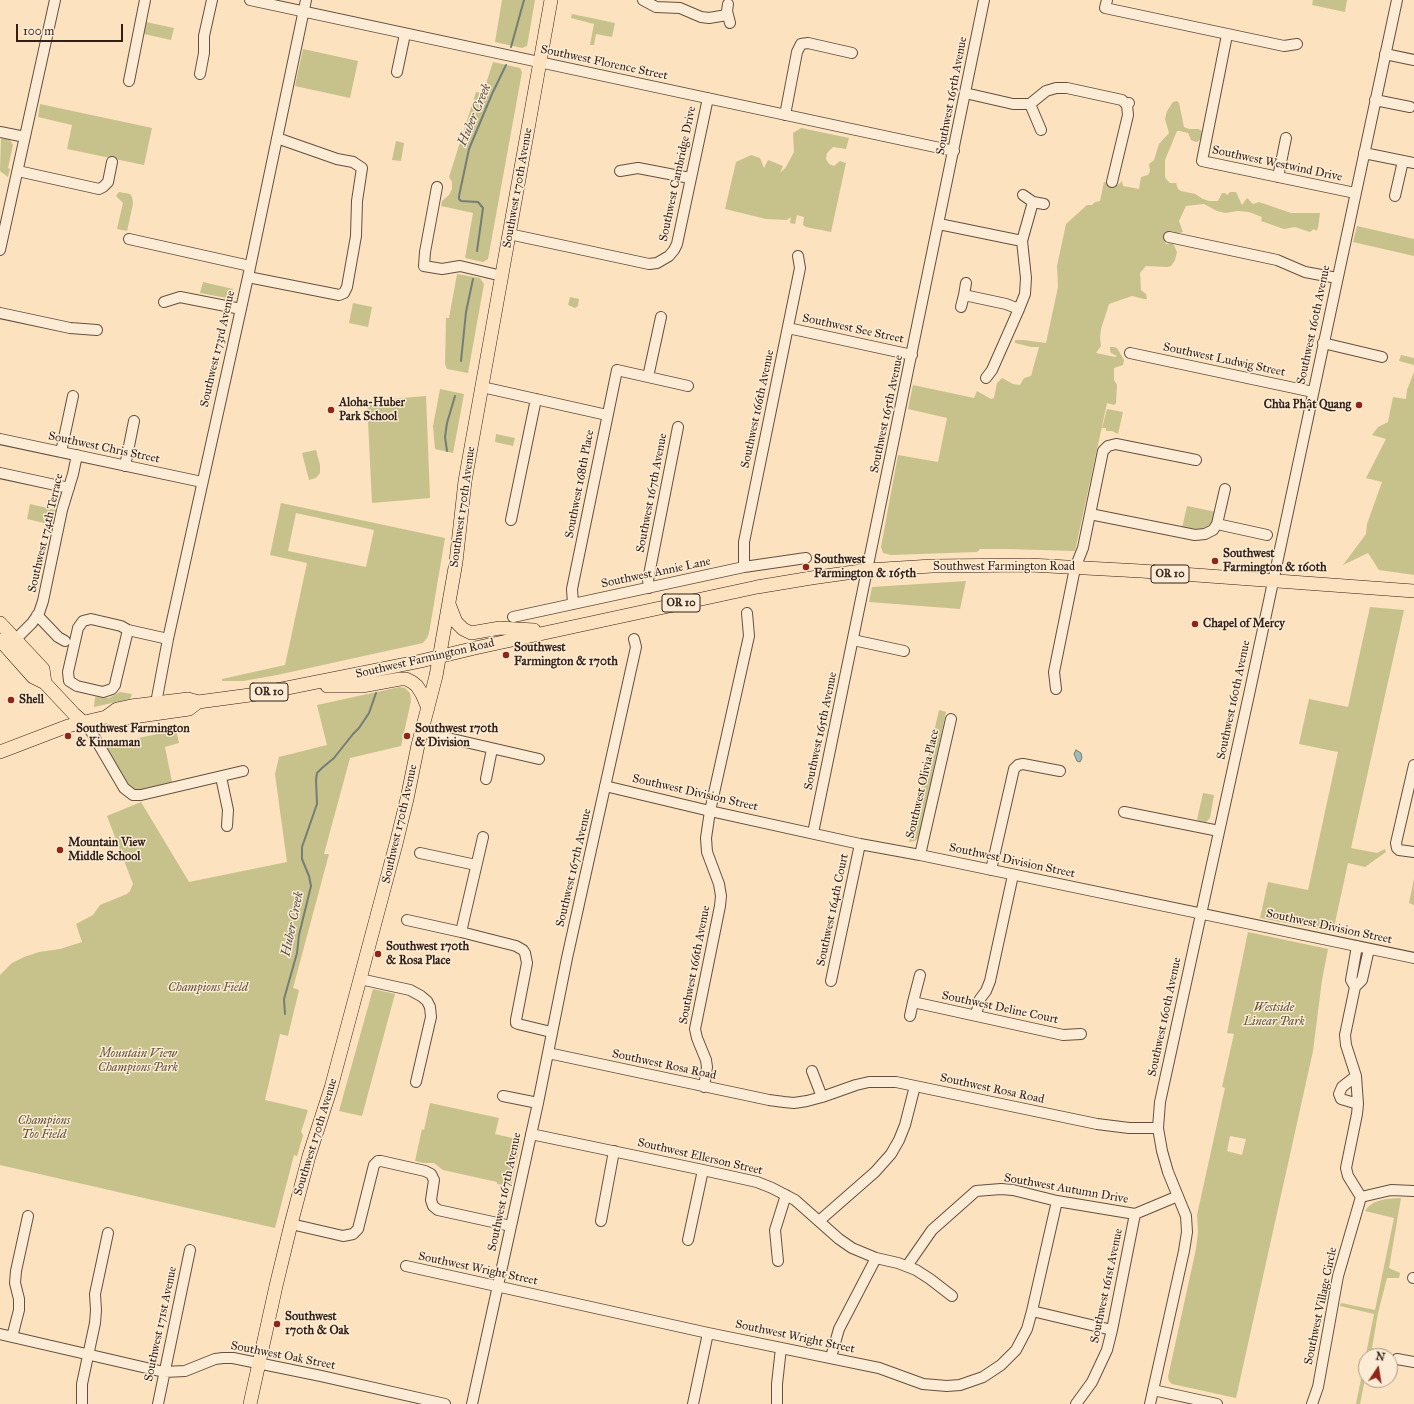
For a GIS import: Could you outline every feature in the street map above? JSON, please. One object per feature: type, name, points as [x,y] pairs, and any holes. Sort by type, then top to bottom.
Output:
[{"type":"main road","name":"Southwest 170th Avenue","points":[[250,1404],[291,1224],[309,1156],[332,1088],[405,808],[440,657],[457,557],[465,481],[552,0]]},
{"type":"main road","name":"Southwest Farmington Road","points":[[0,752],[83,722],[106,717],[116,710],[188,699],[198,702],[250,695],[440,657],[475,648],[757,587],[868,570],[982,565],[1075,568],[1414,591]]},
{"type":"main road","points":[[449,604],[456,622],[463,630],[472,633],[500,628],[552,631]]},
{"type":"main road","points":[[0,623],[42,669],[45,683]]},
{"type":"main road","points":[[0,640],[33,677],[45,683],[83,722]]},
{"type":"main road","points":[[302,685],[362,686],[406,679],[417,686],[428,708]]},
{"type":"main road","name":"Southwest Farmington Road","points":[[106,717],[118,720],[189,709],[198,702]]},
{"type":"street","points":[[0,247],[55,0]]},
{"type":"street","points":[[129,81],[145,0]]},
{"type":"street","points":[[200,74],[204,53],[204,36],[212,0]]},
{"type":"street","name":"Southwest Florence Street","points":[[250,0],[954,151]]},
{"type":"street","name":"Southwest 173rd Avenue","points":[[156,703],[168,638],[248,277],[306,0]]},
{"type":"street","points":[[643,0],[656,7],[680,8],[709,18],[729,19],[728,4]]},
{"type":"street","name":"Southwest 165th Avenue","points":[[813,833],[984,0]]},
{"type":"street","name":"Southwest 160th Avenue","points":[[1150,1404],[1184,1251],[1187,1224],[1186,1216],[1164,1160],[1158,1128],[1160,1102],[1397,0]]},
{"type":"street","points":[[1106,4],[1227,35],[1284,46],[1297,44]]},
{"type":"street","points":[[397,72],[405,34]]},
{"type":"street","name":"Southwest Westwind Drive","points":[[1227,35],[1202,161],[1355,193]]},
{"type":"street","points":[[784,115],[797,52],[801,44],[808,43],[852,53]]},
{"type":"street","points":[[1385,54],[1414,60]]},
{"type":"street","points":[[965,93],[1013,104],[1030,104],[1046,91],[1056,88],[1066,88],[1122,100],[1128,104],[1128,115],[1112,182]]},
{"type":"street","name":"Southwest Cambridge Drive","points":[[509,234],[649,264],[669,256],[677,244],[708,98]]},
{"type":"street","points":[[1376,100],[1410,107]]},
{"type":"street","points":[[1030,104],[1041,130]]},
{"type":"street","points":[[0,132],[25,137]]},
{"type":"street","points":[[248,277],[338,295],[344,293],[347,287],[356,236],[357,201],[362,168],[353,162],[337,159],[277,138]]},
{"type":"street","points":[[1278,177],[1286,138]]},
{"type":"street","points":[[1364,153],[1414,163]]},
{"type":"street","points":[[1395,196],[1403,161]]},
{"type":"street","points":[[18,171],[97,189],[105,186],[108,182],[112,162]]},
{"type":"street","points":[[620,171],[638,168],[690,178]]},
{"type":"street","points":[[437,187],[425,252],[424,266],[442,269],[460,266],[502,276]]},
{"type":"street","points":[[1023,195],[1033,202],[1044,204]]},
{"type":"street","points":[[986,378],[992,370],[1025,294],[1026,278],[1022,241],[1033,202]]},
{"type":"street","points":[[939,224],[1022,241]]},
{"type":"street","points":[[1169,237],[1277,260],[1305,272],[1337,278]]},
{"type":"street","points":[[129,240],[250,266]]},
{"type":"street","name":"Southwest 166th Avenue","points":[[744,567],[744,542],[800,268],[798,256]]},
{"type":"street","points":[[961,307],[966,283]]},
{"type":"street","points":[[964,295],[1006,304],[1019,309]]},
{"type":"street","points":[[164,302],[180,297],[240,309]]},
{"type":"street","points":[[0,313],[70,328],[97,330]]},
{"type":"street","points":[[661,317],[648,377],[688,386]]},
{"type":"street","name":"Southwest See Street","points":[[788,328],[912,355]]},
{"type":"street","points":[[1323,343],[1382,357]]},
{"type":"street","name":"Southwest Ludwig Street","points":[[1130,353],[1313,392]]},
{"type":"street","name":"Southwest 168th Place","points":[[573,604],[572,589],[617,370],[648,377]]},
{"type":"street","points":[[482,387],[607,415]]},
{"type":"street","points":[[61,452],[73,396]]},
{"type":"street","points":[[511,520],[536,399]]},
{"type":"street","points":[[125,466],[134,421]]},
{"type":"street","name":"Southwest 167th Avenue","points":[[649,588],[648,580],[678,427]]},
{"type":"street","name":"Southwest Chris Street","points":[[0,440],[202,482]]},
{"type":"street","points":[[1056,688],[1054,672],[1075,568],[1082,548],[1102,454],[1108,446],[1116,444],[1196,460]]},
{"type":"street","name":"Southwest 174th Terrace","points":[[16,639],[32,623],[43,601],[62,510],[69,488],[76,456]]},
{"type":"street","points":[[0,473],[69,488]]},
{"type":"street","points":[[1090,514],[1195,535],[1209,533],[1217,524],[1225,489]]},
{"type":"street","points":[[1217,524],[1267,536]]},
{"type":"street","name":"Southwest Annie Lane","points":[[513,616],[744,567],[806,558]]},
{"type":"street","name":"Southwest 166th Avenue","points":[[704,1087],[707,1067],[706,1060],[695,1029],[721,896],[719,884],[707,852],[706,838],[710,811],[749,636],[747,613]]},
{"type":"street","points":[[37,615],[58,637],[65,641]]},
{"type":"street","points":[[128,630],[115,685],[112,689],[104,692],[77,686],[69,681],[68,672],[78,628],[83,621],[91,619],[121,626],[128,630],[168,638]]},
{"type":"street","name":"Southwest 167th Avenue","points":[[472,1404],[532,1134],[551,1032],[636,647],[634,639]]},
{"type":"street","points":[[853,640],[904,651]]},
{"type":"street","name":"Southwest Olivia Place","points":[[920,855],[951,719]]},
{"type":"street","points":[[83,722],[89,728],[124,788],[133,795],[141,795],[243,771]]},
{"type":"street","points":[[422,732],[539,759]]},
{"type":"street","points":[[486,779],[492,749]]},
{"type":"street","points":[[991,870],[1013,772],[1016,766],[1026,764],[1060,772]]},
{"type":"street","points":[[1414,767],[1396,838],[1397,848],[1399,850],[1414,852]]},
{"type":"street","points":[[221,776],[228,810],[227,826]]},
{"type":"street","name":"Southwest Division Street","points":[[606,786],[710,811],[860,844],[1013,874],[1414,958]]},
{"type":"street","points":[[1124,812],[1219,831]]},
{"type":"street","points":[[461,932],[483,837]]},
{"type":"street","name":"Southwest 164th Court","points":[[831,981],[860,844]]},
{"type":"street","points":[[420,852],[476,865]]},
{"type":"street","points":[[976,1015],[980,999],[986,991],[990,981],[1013,874]]},
{"type":"street","points":[[407,920],[516,946],[522,950],[526,954],[528,963],[516,1023],[551,1032]]},
{"type":"street","points":[[1355,988],[1351,980],[1357,946]]},
{"type":"street","points":[[1369,949],[1362,980],[1355,988],[1345,1035],[1346,1045],[1356,1076],[1358,1104],[1358,1114],[1346,1168],[1348,1176],[1361,1196],[1391,1190],[1414,1191]]},
{"type":"street","points":[[910,1016],[920,975]]},
{"type":"street","points":[[360,979],[410,990],[422,996],[427,1001],[430,1007],[431,1017],[416,1082]]},
{"type":"street","name":"Southwest Deline Court","points":[[913,1002],[1063,1035],[1082,1034]]},
{"type":"street","name":"Southwest Rosa Road","points":[[548,1053],[704,1087],[784,1102],[794,1103],[822,1097],[869,1082],[896,1082],[1097,1124],[1129,1128],[1158,1128]]},
{"type":"street","points":[[812,1071],[822,1097]]},
{"type":"street","points":[[1356,1076],[1342,1087],[1339,1094],[1341,1099],[1358,1104]]},
{"type":"street","points":[[819,1221],[875,1172],[891,1154],[905,1125],[915,1086]]},
{"type":"street","points":[[503,1096],[538,1103]]},
{"type":"street","name":"Southwest Ellerson Street","points":[[532,1134],[757,1182],[786,1194],[806,1209],[839,1239],[852,1248],[876,1258],[907,1266],[930,1279],[952,1296]]},
{"type":"street","points":[[601,1220],[614,1151]]},
{"type":"street","points":[[291,1224],[344,1236],[357,1232],[372,1168],[378,1161],[429,1172],[433,1175],[434,1180],[431,1200],[433,1206],[442,1211],[511,1226]]},
{"type":"street","points":[[688,1240],[703,1170]]},
{"type":"street","name":"Southwest Autumn Drive","points":[[907,1266],[932,1230],[976,1191],[1001,1189],[1012,1190],[1057,1201],[1135,1214],[1178,1196]]},
{"type":"street","points":[[778,1261],[774,1230],[786,1194]]},
{"type":"street","name":"Southwest Village Circle","points":[[1312,1404],[1319,1380],[1338,1276],[1361,1196]]},
{"type":"street","name":"Southwest Wright Street","points":[[406,1266],[708,1333],[888,1370],[923,1384],[947,1386],[960,1385],[982,1377],[1001,1366],[1010,1357],[1022,1340],[1032,1311],[1057,1201]]},
{"type":"street","name":"Southwest 161st Avenue","points":[[1076,1404],[1092,1382],[1107,1350],[1135,1214]]},
{"type":"street","points":[[12,1337],[19,1310],[19,1299],[15,1283],[16,1271],[28,1216]]},
{"type":"street","points":[[82,1404],[82,1384],[87,1355],[96,1323],[95,1294],[108,1233]]},
{"type":"street","name":"Southwest 171st Avenue","points":[[158,1404],[190,1250]]},
{"type":"street","points":[[830,1357],[839,1329],[876,1258]]},
{"type":"street","points":[[1032,1311],[1112,1330]]},
{"type":"street","points":[[693,1404],[708,1333]]},
{"type":"street","name":"Southwest Oak Street","points":[[0,1334],[164,1372],[186,1371],[215,1359],[224,1358],[321,1376],[399,1399],[446,1404]]},
{"type":"street","points":[[777,1404],[777,1384],[782,1348]]},
{"type":"street","points":[[1398,1359],[1414,1362]]},
{"type":"street","points":[[1153,1390],[1217,1404]]},
{"type":"green space","points":[[502,0],[535,0],[527,46],[522,48],[495,42]]},
{"type":"green space","points":[[1313,0],[1347,0],[1345,12],[1312,5]]},
{"type":"green space","points":[[572,14],[615,23],[612,37],[596,34],[594,45],[590,45],[594,24],[571,18]]},
{"type":"green space","points":[[146,22],[174,28],[171,40],[144,34]]},
{"type":"green space","points":[[303,49],[358,61],[350,98],[295,86]]},
{"type":"green space","points":[[493,62],[520,68],[522,72],[488,259],[483,262],[465,258],[473,213],[441,206],[442,201],[449,195],[452,189],[452,182],[449,177],[476,92],[483,93]]},
{"type":"green space","points":[[1177,101],[1179,103],[1184,127],[1201,130],[1203,134],[1199,141],[1196,142],[1191,140],[1188,133],[1177,131],[1165,160],[1165,177],[1170,183],[1176,183],[1178,189],[1181,191],[1195,194],[1209,201],[1218,201],[1222,193],[1227,195],[1230,192],[1236,192],[1242,205],[1247,198],[1253,204],[1259,202],[1291,213],[1320,213],[1318,228],[1316,231],[1314,229],[1310,232],[1295,227],[1284,229],[1261,221],[1262,217],[1249,212],[1238,211],[1225,213],[1217,211],[1204,204],[1186,206],[1179,221],[1183,232],[1168,234],[1165,242],[1166,244],[1172,243],[1177,252],[1175,260],[1171,266],[1146,266],[1140,273],[1141,290],[1146,294],[1147,299],[1132,296],[1109,304],[1101,329],[1101,346],[1096,353],[1115,357],[1117,356],[1111,353],[1110,350],[1110,347],[1114,347],[1117,348],[1124,360],[1123,365],[1114,368],[1114,380],[1117,385],[1116,403],[1114,405],[1107,403],[1075,551],[980,549],[977,552],[891,555],[883,553],[881,547],[898,455],[938,462],[947,418],[908,409],[913,385],[974,398],[977,391],[991,399],[994,398],[997,383],[1002,378],[1013,384],[1020,385],[1024,378],[1031,376],[1039,347],[1031,347],[1015,343],[1015,340],[1046,343],[1058,287],[1057,266],[1066,224],[1087,205],[1092,205],[1095,202],[1100,201],[1104,182],[1118,185],[1122,181],[1123,186],[1139,189],[1141,177],[1148,175],[1150,171],[1149,164],[1154,160],[1159,144],[1169,133],[1165,119],[1167,111],[1173,102]]},
{"type":"green space","points":[[40,104],[152,128],[144,165],[67,149],[72,125],[38,117]]},
{"type":"green space","points":[[801,128],[849,138],[846,149],[833,147],[827,153],[826,159],[829,164],[834,166],[840,161],[846,163],[831,232],[806,227],[803,225],[804,217],[797,215],[795,224],[790,223],[791,217],[787,220],[766,219],[725,209],[736,162],[751,155],[760,158],[764,168],[768,160],[783,166],[780,173],[786,167],[794,152],[793,133]]},
{"type":"green space","points":[[1,138],[10,140],[13,145],[8,168],[10,169],[8,177],[0,171]]},
{"type":"green space","points":[[396,141],[404,143],[401,161],[392,160]]},
{"type":"green space","points":[[119,192],[130,194],[132,197],[133,204],[127,231],[117,229],[123,203],[116,196]]},
{"type":"green space","points":[[1357,226],[1414,239],[1414,256],[1353,242]]},
{"type":"green space","points":[[457,274],[480,278],[484,284],[468,373],[447,369],[445,364],[446,318],[449,318]]},
{"type":"green space","points":[[203,282],[233,289],[232,295],[227,298],[200,293]]},
{"type":"green space","points":[[570,297],[579,299],[578,306],[575,308],[568,305]]},
{"type":"green space","points":[[353,303],[372,307],[368,327],[349,323]]},
{"type":"green space","points":[[1401,355],[1414,358],[1414,365],[1399,361]]},
{"type":"green space","points":[[1414,372],[1414,575],[1379,570],[1368,553],[1343,565],[1366,534],[1367,524],[1382,482],[1366,478],[1386,439],[1372,435],[1378,427],[1388,422],[1393,397],[1406,399],[1407,390]]},
{"type":"green space","points":[[440,389],[464,394],[453,453],[435,449],[433,426]]},
{"type":"green space","points":[[426,396],[430,498],[372,503],[367,401]]},
{"type":"green space","points":[[1107,409],[1123,412],[1118,434],[1112,431],[1106,431],[1106,428],[1102,428]]},
{"type":"green space","points":[[496,434],[515,438],[513,446],[495,442]]},
{"type":"green space","points":[[316,450],[320,465],[320,473],[316,478],[309,480],[302,453]]},
{"type":"green space","points":[[281,503],[445,538],[427,638],[423,643],[277,675],[243,681],[222,681],[222,679],[285,665],[307,563],[270,555]],"holes":[[[296,513],[374,530],[366,567],[288,551]]]},
{"type":"green space","points":[[30,504],[56,510],[53,525],[27,519]]},
{"type":"green space","points":[[1187,506],[1216,512],[1212,522],[1206,528],[1182,528]]},
{"type":"green space","points":[[966,581],[960,609],[869,602],[872,587]]},
{"type":"green space","points":[[1370,607],[1404,610],[1351,848],[1377,853],[1385,849],[1386,852],[1365,867],[1348,863],[1333,932],[1260,918],[1268,882],[1308,890],[1338,752],[1299,744],[1309,699],[1348,707]]},
{"type":"green space","name":"Mountain View Champions Park","points":[[400,687],[405,688],[410,693],[411,701],[401,746],[350,758],[324,854],[329,854],[293,988],[299,990],[288,1036],[280,1034],[265,1100],[308,1110],[301,1132],[303,1135],[302,1139],[297,1156],[294,1155],[275,1228],[0,1165],[0,975],[12,963],[24,957],[39,952],[60,949],[82,942],[76,924],[93,915],[100,905],[127,894],[130,891],[133,884],[107,816],[141,802],[189,882],[287,862],[275,774],[279,757],[327,745],[317,705]]},
{"type":"green space","points":[[120,692],[132,694],[130,699],[94,707],[95,697],[109,698]]},
{"type":"green space","points":[[939,710],[946,712],[919,837],[915,841],[909,842]]},
{"type":"green space","points":[[176,730],[179,743],[165,747],[172,782],[140,790],[130,787],[107,748],[129,740]]},
{"type":"green space","points":[[1203,793],[1214,795],[1210,818],[1206,822],[1197,820]]},
{"type":"green space","points":[[1414,879],[1414,905],[1409,903]]},
{"type":"green space","name":"Westside Linear Park","points":[[1248,932],[1328,949],[1322,980],[1313,1051],[1236,1398],[1172,1384],[1168,1377],[1196,1249],[1198,1232],[1197,1215],[1225,1088],[1222,1087],[1234,1034],[1227,1033]],"holes":[[[1230,1136],[1246,1139],[1242,1155],[1227,1151]]]},
{"type":"green space","points":[[373,989],[395,994],[362,1116],[339,1111]]},
{"type":"green space","points":[[430,1103],[499,1118],[495,1134],[521,1140],[511,1187],[497,1184],[497,1182],[443,1170],[434,1163],[415,1161],[422,1129],[424,1130]]},
{"type":"green space","points":[[1401,1198],[1389,1268],[1400,1273],[1399,1278],[1387,1278],[1378,1313],[1372,1348],[1367,1348],[1374,1314],[1340,1306],[1341,1303],[1375,1310],[1394,1218],[1365,1211],[1375,1202],[1386,1199]]},
{"type":"green space","points":[[1359,1388],[1363,1388],[1360,1404],[1356,1404]]},
{"type":"water","points":[[1076,750],[1081,753],[1082,758],[1080,762],[1077,761],[1074,754]]},
{"type":"waterway","name":"Huber Creek","points":[[511,47],[524,0]]},
{"type":"waterway","name":"Huber Creek","points":[[477,251],[483,208],[478,202],[461,201],[459,196],[469,149],[506,65]]},
{"type":"waterway","name":"Huber Creek","points":[[461,361],[466,312],[473,279]]},
{"type":"waterway","name":"Huber Creek","points":[[447,451],[445,437],[447,423],[455,396]]},
{"type":"waterway","name":"Huber Creek","points":[[285,1014],[284,999],[297,953],[299,935],[311,886],[309,876],[302,859],[302,847],[317,804],[317,773],[334,758],[359,728],[369,713],[376,693]]},
{"type":"place","name":"Chùa Phật Quang","points":[[1359,405]]},
{"type":"place","name":"Aloha-Huber Park School","points":[[331,410]]},
{"type":"place","name":"Southwest Farmington & 160th","points":[[1215,561]]},
{"type":"place","name":"Southwest Farmington & 165th","points":[[806,567]]},
{"type":"place","name":"Chapel of Mercy","points":[[1195,624]]},
{"type":"place","name":"Southwest Farmington & 170th","points":[[506,655]]},
{"type":"place","name":"Shell","points":[[11,700]]},
{"type":"place","name":"Southwest Farmington & Kinnaman","points":[[68,736]]},
{"type":"place","name":"Southwest 170th & Division","points":[[407,736]]},
{"type":"place","name":"Mountain View Middle School","points":[[60,850]]},
{"type":"place","name":"Southwest 170th & Rosa Place","points":[[378,954]]},
{"type":"place","name":"Southwest 170th & Oak","points":[[277,1324]]},
{"type":"park label","name":"Champions Field","points":[[208,988]]},
{"type":"park label","name":"Champions Too Field","points":[[44,1128]]}]
